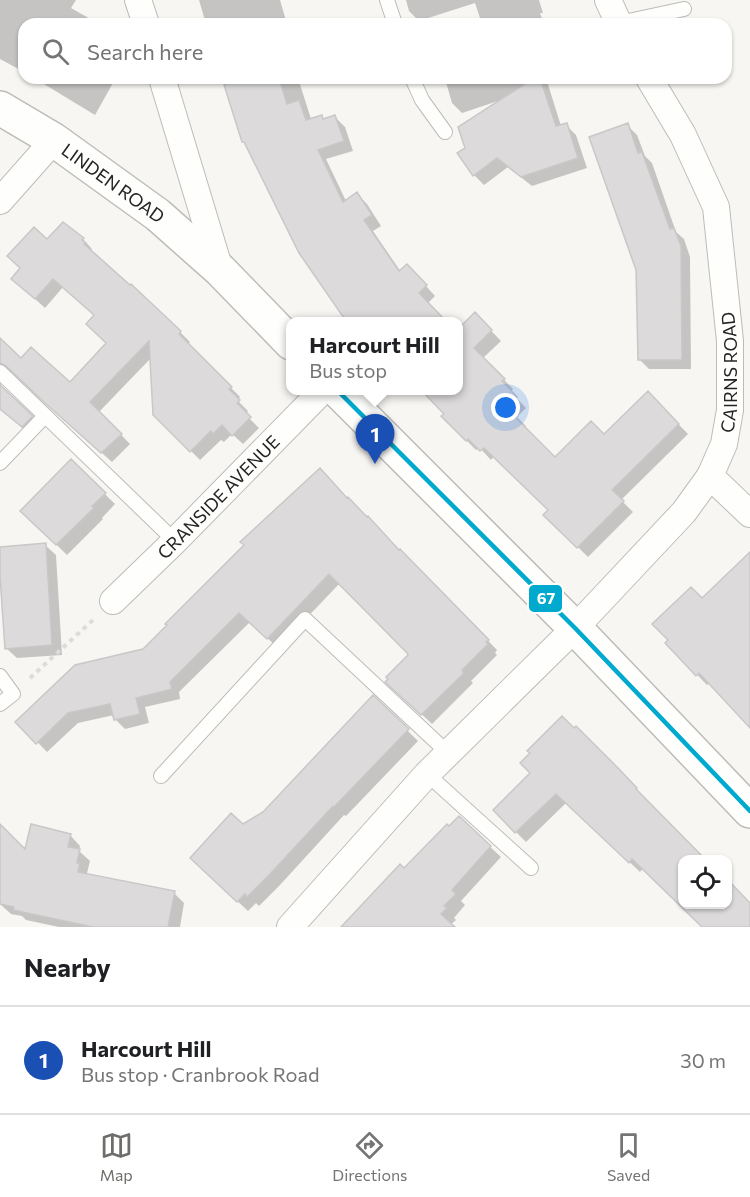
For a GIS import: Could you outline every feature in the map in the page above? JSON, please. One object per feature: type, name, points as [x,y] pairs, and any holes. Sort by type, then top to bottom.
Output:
[{"type":"main road","name":"LINDEN ROAD","points":[[0,108],[54,140],[158,215],[220,270],[286,338]]},
{"type":"main road","points":[[342,395],[575,628],[750,812]]},
{"type":"street","points":[[138,0],[144,18]]},
{"type":"street","points":[[608,0],[617,18]]},
{"type":"street","points":[[164,84],[220,270]]},
{"type":"street","name":"CAIRNS ROAD","points":[[290,927],[427,774],[575,628],[684,512],[710,476],[724,444],[740,341],[716,207],[683,135],[652,84]]},
{"type":"street","points":[[0,201],[54,140]]},
{"type":"street","name":"CRANSIDE AVENUE","points":[[113,602],[318,395]]},
{"type":"street","points":[[710,476],[750,514]]},
{"type":"lane","points":[[387,0],[392,18]]},
{"type":"lane","points":[[642,18],[684,9]]},
{"type":"lane","points":[[415,84],[422,100],[445,132]]},
{"type":"lane","points":[[0,372],[175,541]]},
{"type":"lane","points":[[0,463],[45,416]]},
{"type":"lane","points":[[160,776],[305,619],[448,753]]},
{"type":"lane","points":[[0,676],[13,694],[0,704]]},
{"type":"lane","points":[[427,774],[531,868]]},
{"type":"path","points":[[13,694],[79,633]]},
{"type":"building","points":[[281,84],[287,104],[299,100],[306,120],[322,115],[323,119],[335,115],[344,141],[318,150],[343,202],[357,192],[372,215],[364,220],[399,271],[407,264],[427,285],[419,293],[442,317],[343,317],[299,253],[242,142],[224,85]]},
{"type":"building","points":[[525,84],[542,84],[556,126],[567,123],[578,158],[521,177],[497,158],[473,176],[457,153],[465,148],[458,127]]},
{"type":"building","points":[[628,123],[638,153],[642,152],[670,229],[674,228],[681,246],[682,360],[638,360],[636,270],[589,137]]},
{"type":"building","points":[[63,222],[84,238],[82,240],[86,243],[84,244],[181,331],[179,334],[232,387],[229,389],[240,400],[237,403],[251,417],[232,436],[222,425],[213,434],[211,431],[190,452],[153,415],[149,341],[90,402],[122,434],[101,453],[0,363],[0,338],[21,358],[31,347],[70,382],[106,343],[86,324],[94,315],[53,279],[35,299],[11,279],[20,268],[7,256],[34,227],[47,239]]},
{"type":"building","points":[[475,312],[492,330],[474,348],[505,379],[502,381],[517,397],[508,406],[518,416],[516,418],[555,457],[591,421],[604,434],[648,391],[679,424],[612,490],[624,501],[577,548],[543,515],[548,510],[484,448],[480,451],[468,439],[466,441],[441,416],[444,414],[426,395],[463,395],[463,324]]},
{"type":"building","points":[[0,385],[33,416],[22,427],[0,409]]},
{"type":"building","points":[[71,459],[106,493],[56,545],[20,511]]},
{"type":"building","points":[[320,468],[489,640],[486,642],[488,644],[462,670],[464,673],[421,715],[385,682],[388,679],[386,677],[408,655],[407,653],[329,574],[267,639],[239,613],[170,682],[172,689],[136,698],[140,714],[114,720],[110,704],[68,713],[36,744],[15,722],[75,665],[143,649],[244,545],[240,542]]},
{"type":"building","points":[[46,543],[52,645],[5,649],[0,547]]},
{"type":"building","points":[[750,552],[750,728],[699,673],[696,676],[665,643],[668,640],[652,624],[691,587],[702,598]]},
{"type":"building","points":[[373,695],[409,729],[270,874],[247,897],[245,894],[237,902],[190,858],[231,813],[243,824],[263,812]]},
{"type":"building","points":[[562,716],[574,728],[576,726],[620,770],[701,855],[678,855],[678,904],[632,859],[629,863],[556,794],[515,833],[493,810],[530,773],[520,763],[530,753],[527,751]]},
{"type":"building","points":[[459,816],[491,846],[452,890],[456,894],[444,906],[447,908],[441,914],[455,927],[341,927],[400,864],[404,868],[447,824],[449,826]]},
{"type":"building","points":[[0,824],[25,849],[31,824],[71,834],[68,847],[80,849],[78,872],[175,891],[168,927],[93,927],[13,910],[14,907],[0,904]]},
{"type":"building","points":[[732,884],[750,903],[750,927],[702,927],[683,909],[732,909]]},
{"type":"transit line","name":"67","points":[[342,395],[575,628],[750,811]]},
{"type":"place","name":"Harcourt Hill","points":[[375,464]]}]
